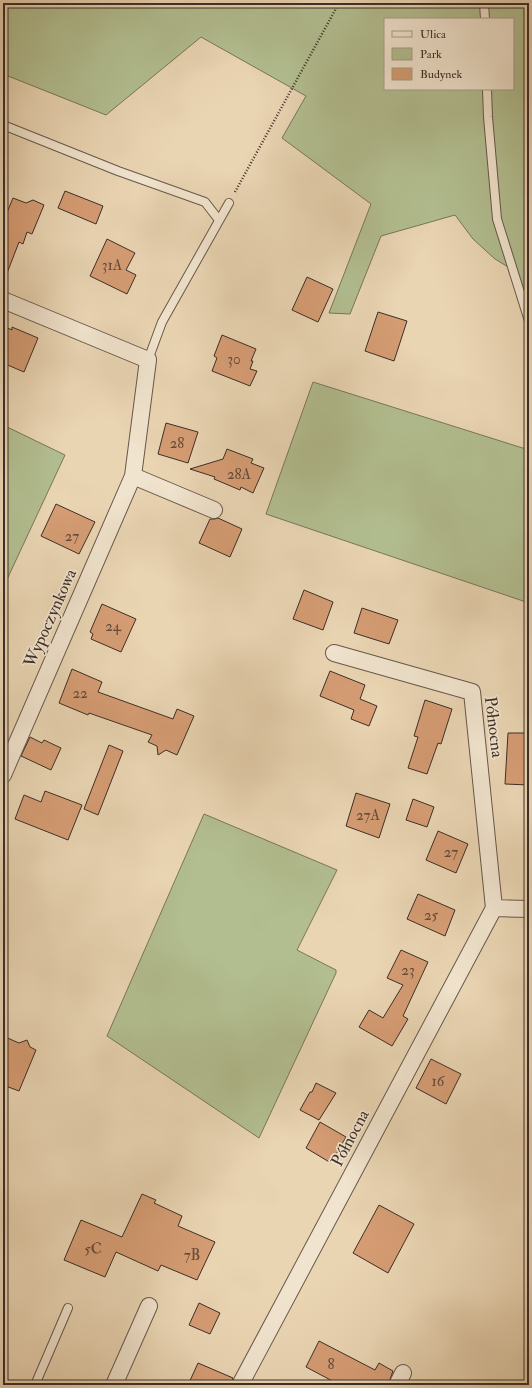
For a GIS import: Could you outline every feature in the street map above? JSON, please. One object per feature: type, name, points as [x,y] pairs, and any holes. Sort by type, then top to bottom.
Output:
[{"type":"street","points":[[3,300],[148,360]]},
{"type":"street","name":"Wypoczynkowa","points":[[3,775],[133,476],[148,360]]},
{"type":"street","points":[[133,476],[214,510]]},
{"type":"street","name":"Północna","points":[[240,1385],[494,908],[472,692],[334,653]]},
{"type":"street","points":[[494,908],[529,909]]},
{"type":"street","points":[[114,1385],[149,1306]]},
{"type":"lane","points":[[484,3],[484,18]]},
{"type":"lane","points":[[487,90],[497,219],[529,321]]},
{"type":"lane","points":[[3,125],[118,171],[205,202],[219,220]]},
{"type":"lane","points":[[148,360],[162,322],[229,203]]},
{"type":"lane","points":[[35,1385],[68,1308]]},
{"type":"path","points":[[229,203],[339,3]]},
{"type":"green space","points":[[3,3],[529,3],[529,312],[513,270],[495,259],[473,239],[455,215],[381,236],[350,314],[329,313],[371,204],[282,138],[306,96],[201,37],[106,115],[3,74]]},
{"type":"green space","points":[[313,382],[529,450],[529,603],[266,514]]},
{"type":"green space","points":[[3,425],[65,455],[3,588]]},
{"type":"green space","points":[[204,814],[337,870],[297,950],[336,970],[336,973],[259,1138],[107,1036]]},
{"type":"building","points":[[65,191],[103,206],[96,224],[58,208]]},
{"type":"building","points":[[13,198],[26,203],[33,200],[44,205],[32,234],[27,232],[23,244],[19,242],[3,281],[3,222]]},
{"type":"building","points":[[107,239],[135,253],[126,270],[136,275],[127,294],[90,276]]},
{"type":"building","points":[[307,277],[333,289],[318,322],[292,310]]},
{"type":"building","points":[[378,312],[407,321],[394,361],[365,351]]},
{"type":"building","points":[[3,326],[12,330],[12,327],[38,338],[24,372],[3,363]]},
{"type":"building","points":[[222,335],[256,349],[251,361],[253,361],[250,369],[257,371],[250,386],[212,371],[217,358],[214,356]]},
{"type":"building","points":[[166,423],[198,432],[188,463],[158,454]]},
{"type":"building","points":[[227,449],[253,459],[251,463],[264,468],[253,493],[241,487],[240,490],[214,479],[215,477],[190,469],[223,459]]},
{"type":"building","points":[[56,504],[95,522],[79,554],[41,536]]},
{"type":"building","points":[[218,518],[242,529],[230,557],[199,543],[210,519]]},
{"type":"building","points":[[304,590],[333,602],[323,630],[293,619]]},
{"type":"building","points":[[102,604],[136,619],[121,652],[91,639],[93,634],[90,632]]},
{"type":"building","points":[[362,608],[398,620],[389,644],[354,633]]},
{"type":"building","points":[[72,669],[102,682],[98,692],[173,719],[177,709],[194,716],[177,755],[166,750],[158,755],[157,746],[148,742],[152,735],[89,713],[88,715],[59,703]]},
{"type":"building","points":[[330,671],[365,685],[360,699],[377,706],[369,726],[351,719],[354,710],[320,696]]},
{"type":"building","points":[[425,700],[452,709],[441,744],[438,743],[427,774],[408,768],[418,737],[414,736]]},
{"type":"building","points":[[508,733],[529,733],[529,785],[505,784]]},
{"type":"building","points":[[30,737],[42,743],[44,740],[61,748],[51,770],[21,756]]},
{"type":"building","points":[[109,745],[123,751],[98,815],[84,809]]},
{"type":"building","points":[[45,791],[82,805],[68,840],[15,819],[24,795],[41,802]]},
{"type":"building","points":[[356,793],[390,804],[379,838],[346,826]]},
{"type":"building","points":[[413,799],[434,807],[427,827],[406,820]]},
{"type":"building","points":[[438,831],[468,844],[456,873],[426,860]]},
{"type":"building","points":[[418,894],[455,910],[445,936],[407,919]]},
{"type":"building","points":[[401,950],[428,962],[403,1016],[408,1019],[392,1046],[359,1027],[369,1010],[383,1018],[403,985],[387,978]]},
{"type":"building","points":[[3,1036],[19,1043],[27,1040],[30,1047],[36,1050],[19,1091],[3,1085]]},
{"type":"building","points":[[431,1059],[461,1074],[446,1104],[416,1088]]},
{"type":"building","points":[[316,1083],[336,1093],[319,1120],[300,1110]]},
{"type":"building","points":[[320,1122],[346,1137],[331,1163],[306,1148]]},
{"type":"building","points":[[142,1194],[156,1200],[154,1203],[182,1216],[178,1226],[215,1242],[197,1280],[161,1265],[158,1271],[116,1252],[105,1277],[64,1260],[81,1220],[122,1237]]},
{"type":"building","points":[[379,1205],[414,1224],[388,1273],[353,1253]]},
{"type":"building","points":[[199,1303],[220,1313],[210,1334],[189,1325]]},
{"type":"building","points":[[319,1341],[375,1370],[379,1363],[393,1371],[388,1385],[340,1385],[306,1367]]},
{"type":"building","points":[[198,1363],[233,1378],[231,1385],[188,1385]]}]
